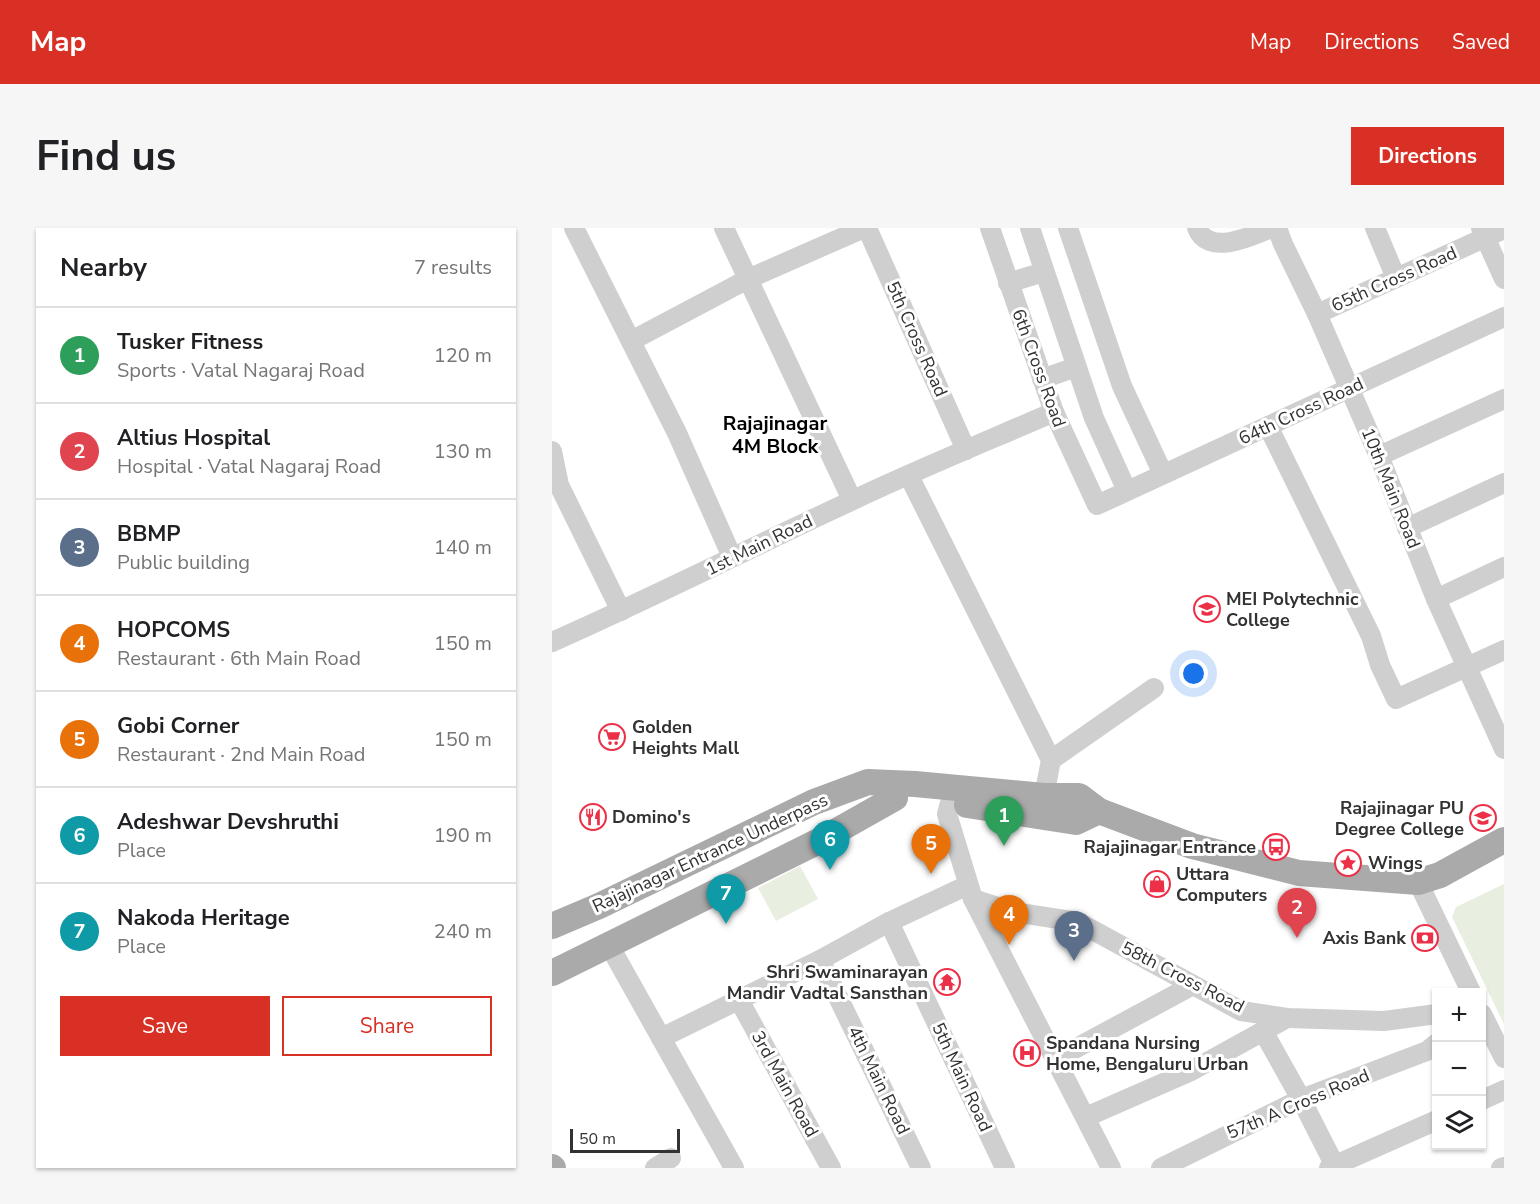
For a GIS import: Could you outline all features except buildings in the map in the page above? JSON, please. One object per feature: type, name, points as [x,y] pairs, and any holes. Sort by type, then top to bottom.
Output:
[{"type":"main road","name":"Rajajinagar Entrance Underpass","points":[[552,926],[599,906],[814,802],[868,782],[1044,796]]},
{"type":"main road","points":[[1044,796],[1079,796],[1099,811],[1192,846],[1299,873],[1418,882],[1440,874],[1504,840]]},
{"type":"main road","name":"Rajajinagar Entrance Underpass","points":[[552,944],[813,820],[861,801],[895,798],[950,803],[1076,822],[1099,811]]},
{"type":"main road","points":[[552,973],[818,842],[895,798]]},
{"type":"street","points":[[574,228],[677,433],[732,557]]},
{"type":"street","points":[[724,228],[852,500]]},
{"type":"street","points":[[631,341],[748,279],[866,228]]},
{"type":"street","name":"5th Cross Road","points":[[866,228],[966,450]]},
{"type":"street","name":"6th Cross Road","points":[[990,228],[1054,412],[1097,505]]},
{"type":"street","points":[[1030,228],[1094,418],[1127,491]]},
{"type":"street","points":[[1068,228],[1122,386],[1163,474]]},
{"type":"street","points":[[1197,228],[1209,241],[1220,243],[1240,240],[1271,228]]},
{"type":"street","name":"10th Main Road","points":[[1277,228],[1379,456],[1436,598],[1504,749]]},
{"type":"street","points":[[1375,228],[1396,278]]},
{"type":"street","name":"65th Cross Road","points":[[1317,314],[1396,278],[1483,233],[1504,229]]},
{"type":"street","points":[[1483,233],[1504,279]]},
{"type":"street","points":[[1008,283],[1044,272]]},
{"type":"street","name":"64th Cross Road","points":[[1097,505],[1504,316]]},
{"type":"street","points":[[1042,380],[1076,367]]},
{"type":"street","points":[[1379,456],[1504,399]]},
{"type":"street","name":"1st Main Road","points":[[552,642],[682,583],[852,500],[1054,412]]},
{"type":"street","points":[[1268,426],[1371,636],[1380,664],[1396,699],[1504,650]]},
{"type":"street","points":[[552,450],[559,485],[621,611]]},
{"type":"street","points":[[909,476],[1051,760],[1044,796]]},
{"type":"street","points":[[1407,528],[1504,483]]},
{"type":"street","points":[[1436,598],[1504,567]]},
{"type":"street","points":[[1051,760],[1154,688]]},
{"type":"street","points":[[950,803],[947,814],[971,892],[1112,1168]]},
{"type":"street","points":[[1418,882],[1469,988]]},
{"type":"street","points":[[661,1038],[820,960],[889,922],[971,892]]},
{"type":"street","name":"58th Cross Road","points":[[971,892],[1014,912],[1078,922],[1241,1011],[1287,1018],[1384,1021],[1432,1015]]},
{"type":"street","name":"5th Main Road","points":[[889,922],[1005,1168]]},
{"type":"street","points":[[609,945],[734,1168]]},
{"type":"street","name":"4th Main Road","points":[[820,960],[921,1168]]},
{"type":"street","points":[[1056,1059],[1193,985]]},
{"type":"street","name":"3rd Main Road","points":[[739,1000],[831,1168]]},
{"type":"street","points":[[1086,1117],[1191,1071],[1287,1018]]},
{"type":"street","points":[[1486,1022],[1504,1058]]},
{"type":"street","points":[[1263,1031],[1302,1099],[1333,1167],[1432,1122]]},
{"type":"street","name":"57th A Cross Road","points":[[1161,1168],[1302,1099],[1427,1051],[1432,1047]]},
{"type":"street","points":[[1486,1098],[1504,1090]]},
{"type":"shaded area","points":[[800,866],[818,899],[776,921],[758,888]]},
{"type":"shaded area","points":[[1504,884],[1504,1024],[1452,917],[1456,907]]},
{"type":"place","name":"MEI Polytechnic College","points":[[1207,609]]},
{"type":"place","name":"Golden Heights Mall","points":[[612,737]]},
{"type":"place","name":"Domino's","points":[[593,817]]},
{"type":"place","name":"Rajajinagar PU Degree College","points":[[1483,818]]},
{"type":"place","name":"Tusker Fitness","points":[[1004,846]]},
{"type":"place","name":"Rajajinagar Entrance","points":[[1276,847]]},
{"type":"place","name":"Wings","points":[[1348,863]]},
{"type":"place","name":"Adeshwar Devshruthi","points":[[830,870]]},
{"type":"place","name":"Gobi Corner","points":[[931,874]]},
{"type":"place","name":"Uttara Computers","points":[[1157,884]]},
{"type":"place","name":"Nakoda Heritage","points":[[726,924]]},
{"type":"place","name":"Altius Hospital","points":[[1297,938]]},
{"type":"place","name":"Axis Bank","points":[[1425,938]]},
{"type":"place","name":"HOPCOMS","points":[[1009,945]]},
{"type":"place","name":"BBMP","points":[[1074,961]]},
{"type":"place","name":"Shri Swaminarayan Mandir Vadtal Sansthan","points":[[947,982]]},
{"type":"place","name":"Spandana Nursing Home, Bengaluru Urban","points":[[1027,1053]]},
{"type":"district","name":"Rajajinagar 4M Block","points":[[775,434]]}]
